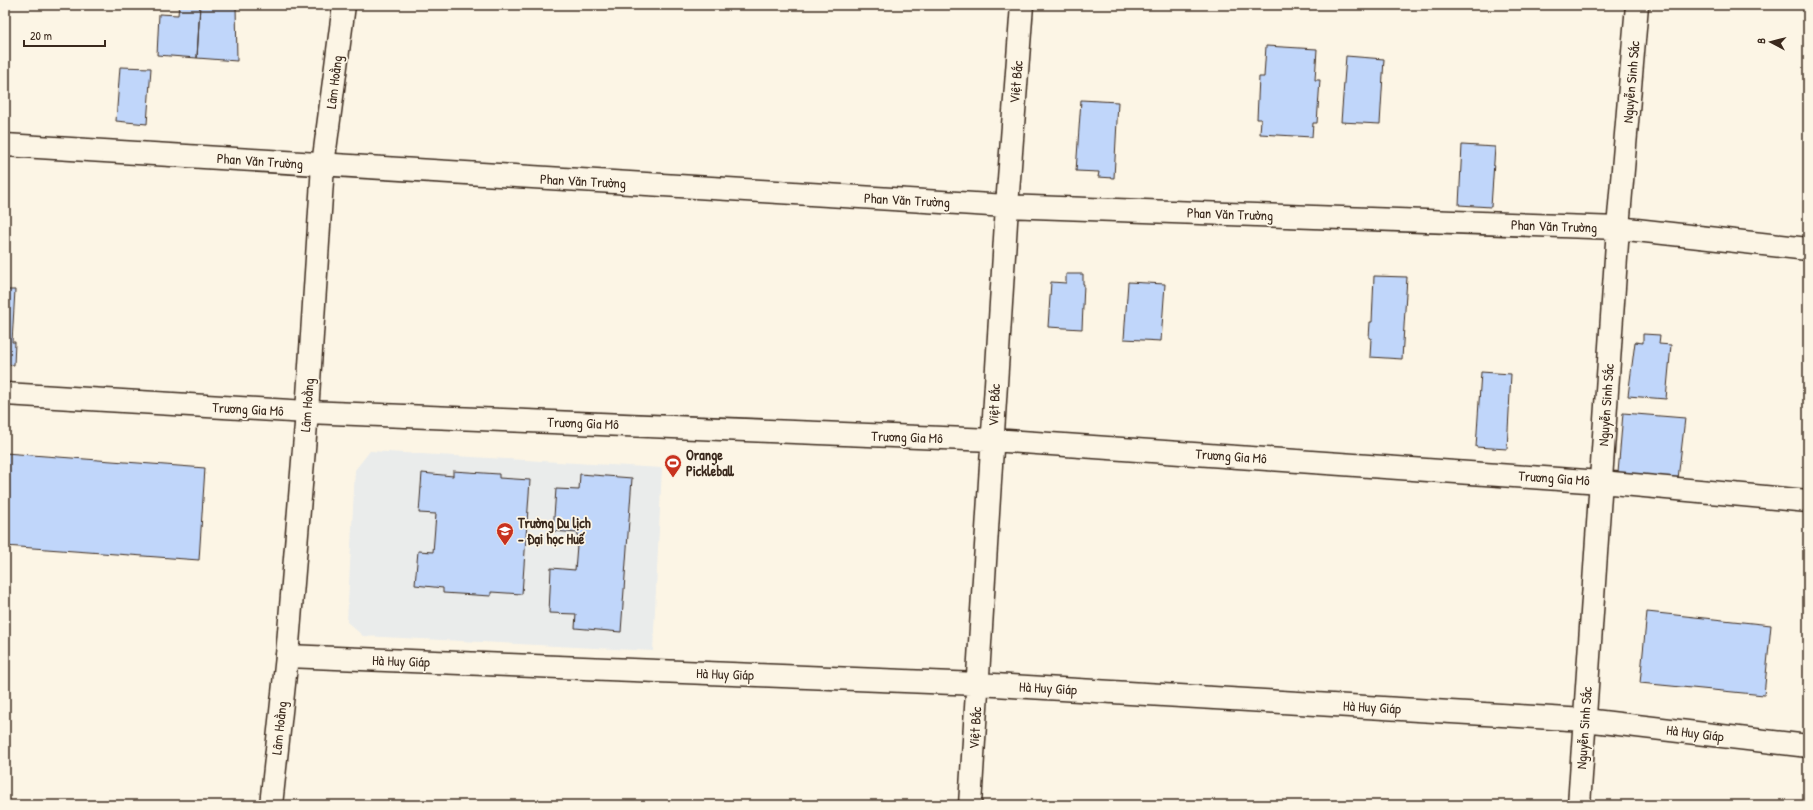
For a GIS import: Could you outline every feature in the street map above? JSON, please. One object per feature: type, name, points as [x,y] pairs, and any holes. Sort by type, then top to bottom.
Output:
[{"type":"street","name":"Lâm Hoằng","points":[[270,805],[287,656],[307,412],[323,165],[344,5]]},
{"type":"street","name":"Việt Bắc","points":[[970,805],[1006,206],[1022,5]]},
{"type":"street","name":"Nguyễn Sinh Sắc","points":[[1579,805],[1618,228],[1637,5]]},
{"type":"street","name":"Phan Văn Trường","points":[[5,145],[1006,206],[1618,228],[1808,249]]},
{"type":"street","name":"Trương Gia Mô","points":[[5,394],[307,412],[992,440],[1601,482],[1808,501]]},
{"type":"street","name":"Hà Huy Giáp","points":[[287,656],[978,684],[1585,720],[1808,746]]},
{"type":"shaded area","name":"Trường Du lịch - Đại học Huế","points":[[370,451],[662,468],[653,651],[363,636],[347,622],[355,470]]},
{"type":"building","points":[[179,5],[200,5],[197,58],[157,55],[159,14],[178,15]]},
{"type":"building","points":[[200,5],[236,5],[237,61],[197,58]]},
{"type":"building","points":[[1266,46],[1317,49],[1315,80],[1320,80],[1317,123],[1313,123],[1312,137],[1260,134],[1261,119],[1257,119],[1259,77],[1264,77]]},
{"type":"building","points":[[1346,56],[1384,59],[1380,124],[1341,122]]},
{"type":"building","points":[[120,67],[151,68],[147,124],[116,121]]},
{"type":"building","points":[[1081,100],[1118,102],[1114,178],[1098,177],[1099,172],[1076,171]]},
{"type":"building","points":[[1462,145],[1495,147],[1491,207],[1459,205]]},
{"type":"building","points":[[1066,274],[1083,274],[1082,329],[1048,327],[1051,282],[1066,283]]},
{"type":"building","points":[[1374,276],[1407,277],[1402,359],[1370,357],[1371,338],[1369,338],[1370,322],[1372,322]]},
{"type":"building","points":[[1128,282],[1165,284],[1161,341],[1124,339]]},
{"type":"building","points":[[5,290],[15,290],[12,342],[15,342],[14,365],[5,364]]},
{"type":"building","points":[[1643,334],[1660,335],[1659,344],[1671,345],[1666,399],[1628,396],[1635,342],[1643,343]]},
{"type":"building","points":[[1481,372],[1511,374],[1507,449],[1476,447]]},
{"type":"building","points":[[1623,413],[1685,418],[1678,479],[1618,473]]},
{"type":"building","points":[[5,453],[205,468],[199,560],[5,546]]},
{"type":"building","points":[[453,471],[499,474],[499,478],[530,480],[522,594],[491,592],[491,596],[443,593],[443,588],[415,585],[418,551],[433,552],[436,514],[419,513],[422,473],[453,476]]},
{"type":"building","points":[[580,474],[632,478],[621,632],[575,628],[576,614],[549,613],[551,568],[575,570],[578,533],[553,531],[556,489],[579,490]]},
{"type":"building","points":[[1647,612],[1771,625],[1764,695],[1640,683]]},
{"type":"place","name":"Orange Pickleball","points":[[673,478]]},
{"type":"place","name":"Trường Du lịch - Đại học Huế","points":[[505,546]]}]
